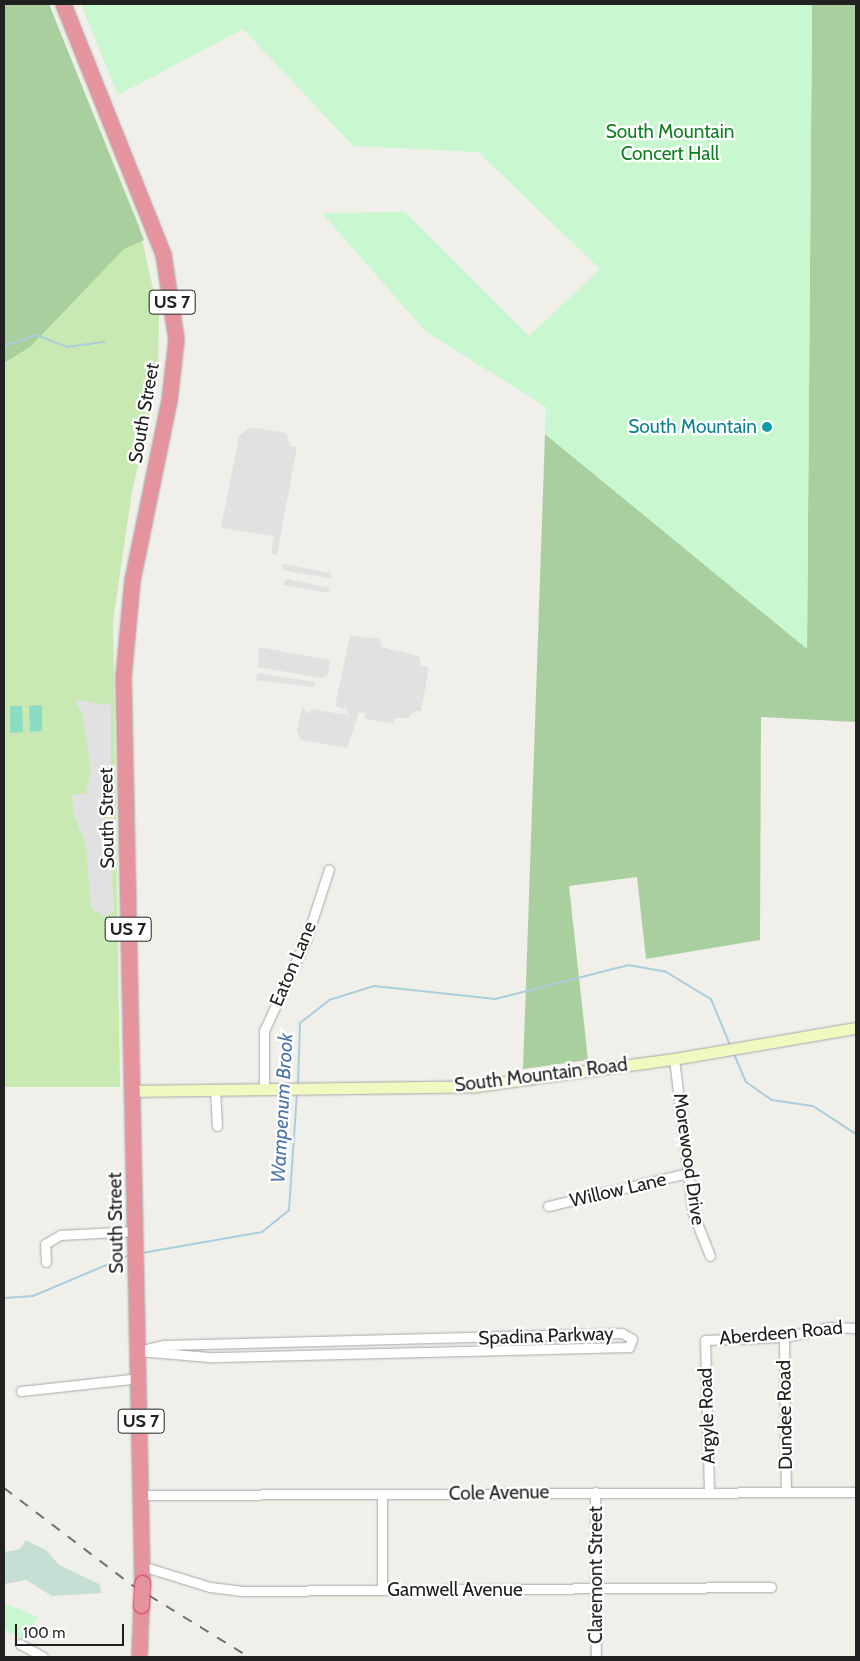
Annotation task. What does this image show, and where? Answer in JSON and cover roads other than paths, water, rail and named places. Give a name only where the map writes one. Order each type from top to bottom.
[{"type":"highway","name":"South Street","points":[[63,4],[163,254],[176,339],[169,400],[138,542],[124,641],[142,1495],[142,1583],[139,1657]]},
{"type":"street","name":"Eaton Lane","points":[[264,1089],[264,1030],[307,937],[329,869]]},
{"type":"street","name":"South Mountain Road","points":[[133,1091],[476,1086],[674,1059],[856,1028]]},
{"type":"street","name":"Morewood Drive","points":[[674,1059],[696,1225],[710,1256]]},
{"type":"street","points":[[215,1089],[217,1126]]},
{"type":"street","name":"Willow Lane","points":[[548,1206],[688,1173]]},
{"type":"street","points":[[46,1262],[45,1244],[60,1234],[136,1231]]},
{"type":"street","name":"Aberdeen Road","points":[[705,1340],[784,1337],[830,1327],[856,1328]]},
{"type":"street","name":"Spadina Parkway","points":[[622,1334],[630,1336],[632,1342],[627,1348],[282,1356],[167,1356],[138,1352],[165,1345],[622,1334]]},
{"type":"street","name":"Dundee Road","points":[[784,1337],[786,1492]]},
{"type":"street","points":[[397,1353],[398,1340]]},
{"type":"street","name":"Argyle Road","points":[[705,1340],[710,1492]]},
{"type":"street","points":[[282,1343],[282,1356]]},
{"type":"street","points":[[21,1391],[140,1378]]},
{"type":"street","name":"Claremont Street","points":[[595,1492],[596,1657]]},
{"type":"street","name":"Cole Avenue","points":[[142,1495],[856,1492]]},
{"type":"street","points":[[382,1494],[382,1590]]},
{"type":"street","name":"Gamwell Avenue","points":[[142,1566],[227,1590],[771,1587]]},
{"type":"street","points":[[20,1644],[43,1657]]},
{"type":"waterway","points":[[4,346],[36,335],[68,347],[105,342]]},
{"type":"waterway","name":"Wampenum Brook","points":[[298,1084],[300,1023],[329,1000],[374,986],[495,999],[628,965],[666,972],[711,999],[730,1045]]},
{"type":"waterway","name":"Wampenum Brook","points":[[734,1054],[746,1082],[772,1100],[813,1106],[856,1134]]},
{"type":"waterway","name":"Wampenum Brook","points":[[142,1253],[262,1232],[289,1210],[297,1094]]},
{"type":"waterway","name":"Wampenum Brook","points":[[4,1298],[33,1296],[130,1255]]},
{"type":"railway","points":[[4,1488],[132,1585],[249,1657]]},
{"type":"place","name":"South Mountain","points":[[767,427]]},
{"type":"park label","name":"South Mountain Concert Hall","points":[[670,143]]}]
